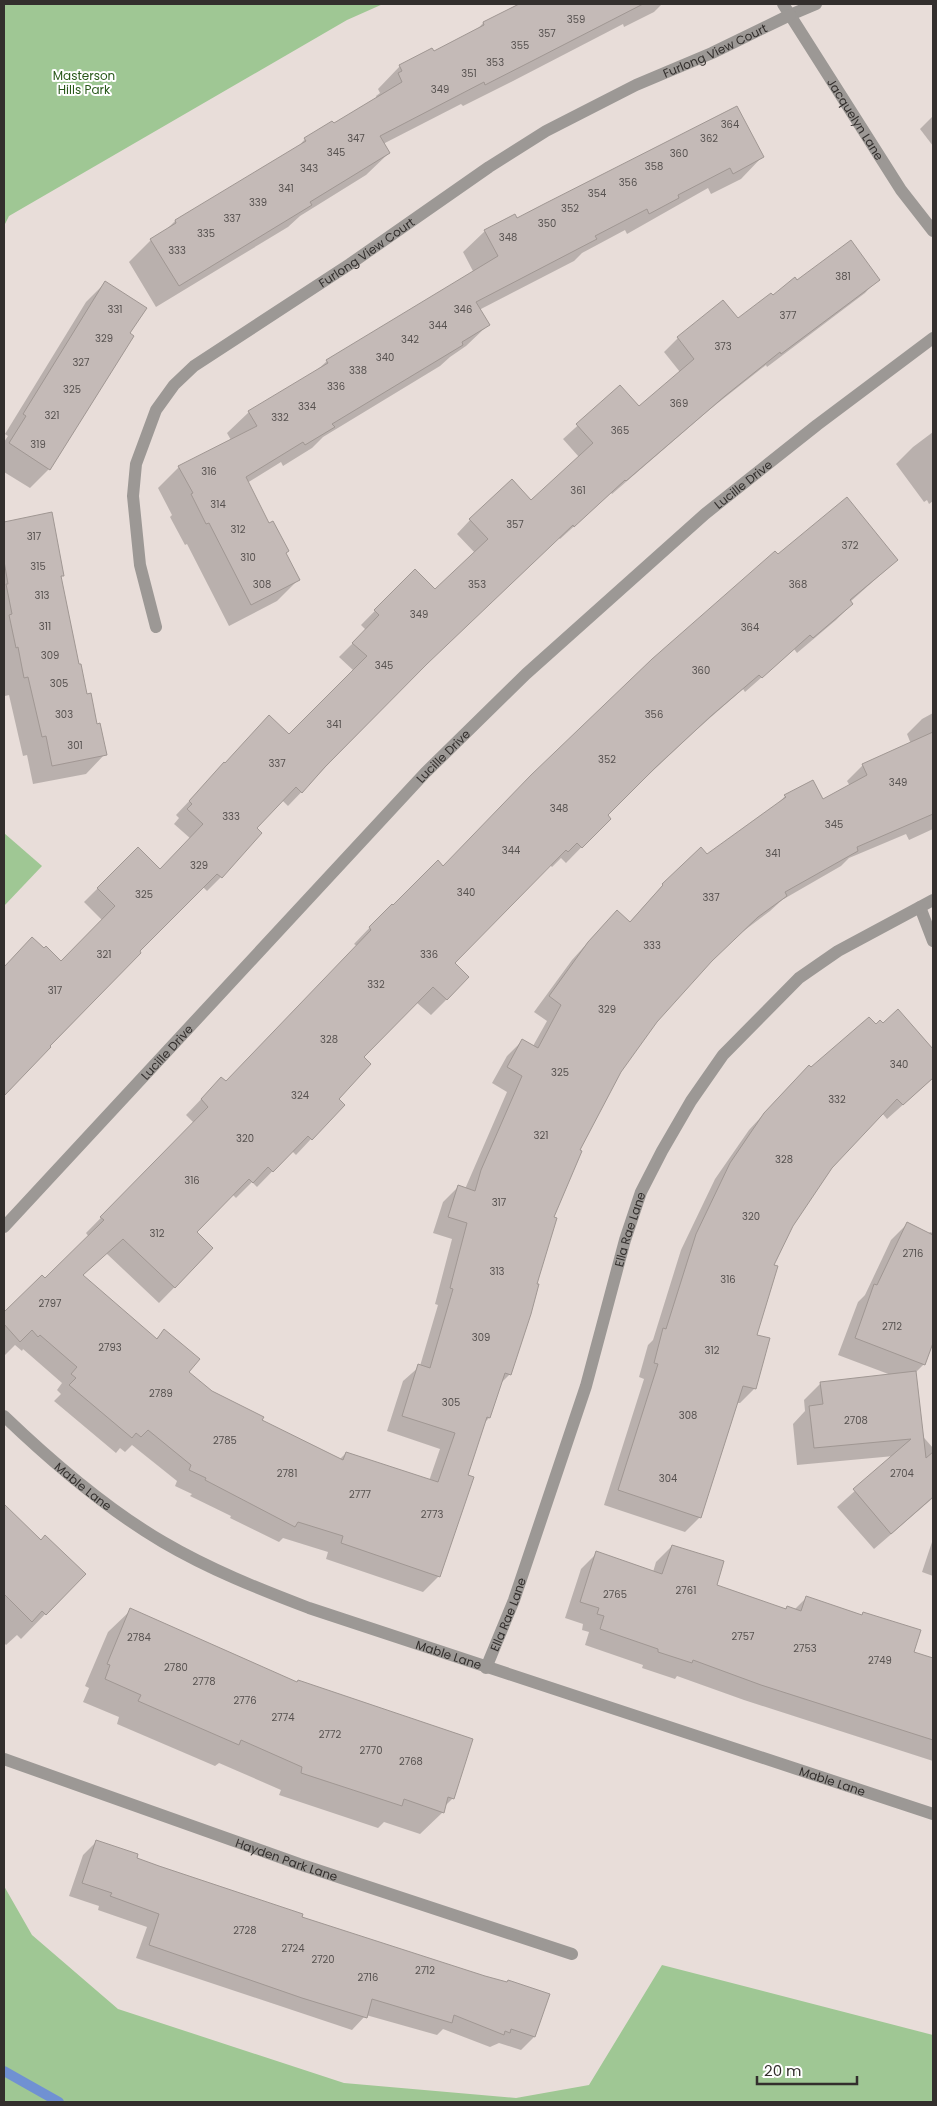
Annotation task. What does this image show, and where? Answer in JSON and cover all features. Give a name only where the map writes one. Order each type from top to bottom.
[{"type":"street","name":"Jacquelyn Lane","points":[[783,4],[901,190],[933,231]]},
{"type":"street","name":"Furlong View Court","points":[[156,627],[140,565],[133,496],[136,464],[156,410],[174,385],[194,366],[350,264],[489,167],[546,131],[636,85],[712,53],[816,4]]},
{"type":"street","name":"Lucille Drive","points":[[4,1228],[425,774],[526,674],[705,514],[817,425],[933,338]]},
{"type":"street","name":"Ella Rae Lane","points":[[486,1668],[514,1600],[586,1386],[625,1240],[641,1192],[662,1150],[691,1101],[723,1055],[799,978],[838,951],[933,900]]},
{"type":"street","points":[[920,907],[933,941]]},
{"type":"street","name":"Mable Lane","points":[[4,1416],[28,1439],[110,1507],[163,1542],[257,1588],[309,1608],[486,1668],[866,1790],[933,1814]]},
{"type":"street","name":"Hayden Park Lane","points":[[4,1759],[299,1864],[572,1954]]},
{"type":"green space","name":"Masterson Hills Park","points":[[4,4],[383,4],[347,20],[9,216],[4,226]]},
{"type":"green space","points":[[4,833],[42,866],[4,906]]},
{"type":"green space","points":[[4,1886],[32,1935],[118,2009],[344,2083],[516,2098],[589,2085],[662,1965],[933,2035],[933,2102],[4,2102]]},
{"type":"building","points":[[519,4],[643,4],[485,85],[484,82],[380,136],[390,153],[310,202],[312,205],[179,286],[150,239],[176,223],[175,220],[306,141],[304,138],[332,121],[334,123],[402,82],[398,73],[402,71],[399,65],[432,48],[434,51],[484,25],[483,22]]},
{"type":"building","points":[[737,106],[764,157],[733,174],[730,168],[678,195],[679,198],[649,214],[647,209],[595,236],[597,239],[476,302],[490,325],[462,342],[463,345],[332,424],[335,427],[305,445],[303,442],[246,477],[269,523],[273,521],[289,551],[286,553],[300,580],[251,605],[209,523],[206,524],[191,494],[193,493],[178,466],[257,426],[248,411],[328,363],[326,360],[498,256],[484,230],[515,214],[517,218]]},
{"type":"building","points":[[851,240],[880,280],[781,354],[780,352],[625,480],[574,527],[573,525],[427,664],[325,767],[302,793],[296,787],[257,828],[262,833],[222,878],[217,874],[140,951],[141,953],[4,1096],[4,967],[32,937],[44,948],[46,946],[61,961],[115,906],[97,888],[138,847],[160,869],[203,824],[187,809],[192,804],[189,801],[224,762],[269,715],[289,734],[367,656],[352,643],[379,615],[374,610],[415,569],[435,589],[488,539],[469,519],[512,479],[531,500],[593,443],[576,424],[620,385],[639,406],[694,359],[677,337],[723,300],[738,318],[771,293],[773,295],[795,277],[797,280]]},
{"type":"building","points":[[105,281],[147,308],[130,333],[134,336],[50,470],[9,443],[26,416],[23,414]]},
{"type":"building","points":[[847,497],[898,560],[850,600],[853,604],[813,638],[810,635],[762,678],[759,675],[711,716],[608,815],[611,819],[582,848],[577,843],[568,852],[566,850],[455,963],[469,977],[447,1000],[433,987],[364,1057],[371,1064],[339,1099],[345,1105],[312,1140],[308,1136],[273,1172],[268,1167],[253,1183],[249,1179],[197,1232],[213,1248],[175,1288],[123,1239],[83,1275],[157,1339],[164,1329],[200,1359],[189,1372],[212,1391],[264,1417],[262,1420],[343,1460],[346,1452],[438,1482],[455,1433],[402,1416],[418,1364],[430,1368],[453,1289],[450,1288],[467,1223],[448,1217],[458,1185],[475,1191],[481,1170],[522,1076],[507,1067],[522,1039],[538,1048],[561,1005],[549,996],[588,942],[617,910],[630,922],[662,884],[701,847],[707,854],[786,797],[784,795],[813,780],[823,799],[867,775],[862,764],[933,732],[933,814],[857,847],[858,851],[785,892],[787,896],[758,917],[712,961],[657,1022],[621,1072],[580,1150],[582,1151],[554,1217],[557,1218],[537,1284],[539,1284],[531,1314],[511,1375],[505,1373],[490,1418],[487,1417],[468,1475],[474,1477],[440,1577],[341,1543],[343,1536],[298,1522],[295,1527],[205,1480],[206,1478],[189,1470],[191,1465],[148,1430],[141,1437],[136,1433],[132,1438],[69,1385],[76,1378],[71,1374],[77,1367],[40,1335],[38,1337],[32,1330],[20,1342],[4,1324],[4,1312],[42,1275],[45,1278],[104,1220],[100,1217],[208,1107],[201,1099],[221,1077],[226,1081],[371,930],[369,927],[392,904],[438,860],[443,866],[531,775],[652,659],[775,551],[778,554]]},
{"type":"building","points":[[52,512],[64,576],[61,576],[79,664],[81,664],[87,694],[91,693],[97,724],[100,723],[107,755],[52,766],[46,736],[42,737],[28,677],[24,678],[9,615],[12,614],[4,561],[4,522]]},
{"type":"building","points":[[898,1009],[933,1049],[933,1078],[903,1105],[897,1099],[832,1168],[793,1226],[774,1265],[778,1266],[757,1335],[770,1338],[756,1389],[743,1386],[701,1518],[618,1490],[658,1364],[654,1363],[663,1328],[666,1329],[696,1234],[730,1163],[764,1113],[809,1065],[811,1067],[869,1017],[876,1024],[880,1020],[883,1023]]},
{"type":"building","points":[[907,1222],[933,1235],[933,1343],[925,1365],[855,1338],[874,1284],[877,1285]]},
{"type":"building","points":[[916,1371],[926,1458],[933,1452],[933,1497],[891,1534],[853,1489],[911,1439],[814,1448],[809,1406],[823,1404],[820,1382]]},
{"type":"building","points":[[4,1504],[41,1540],[45,1535],[86,1574],[46,1615],[42,1611],[32,1622],[4,1594]]},
{"type":"building","points":[[672,1545],[724,1561],[717,1585],[786,1609],[787,1606],[801,1611],[806,1596],[862,1615],[863,1612],[921,1630],[914,1652],[933,1658],[933,1740],[761,1685],[693,1660],[692,1663],[658,1652],[658,1649],[600,1629],[604,1616],[597,1614],[599,1608],[580,1602],[596,1551],[662,1574]]},
{"type":"building","points":[[130,1608],[297,1682],[298,1680],[473,1739],[454,1799],[448,1797],[444,1813],[404,1799],[402,1806],[301,1773],[302,1767],[241,1740],[239,1745],[138,1701],[141,1695],[105,1679],[110,1665],[107,1664]]},
{"type":"building","points":[[96,1840],[138,1854],[137,1858],[159,1866],[303,1914],[302,1917],[485,1976],[507,1982],[508,1980],[550,1994],[535,2037],[511,2029],[510,2033],[505,2031],[504,2035],[454,2015],[452,2023],[372,1999],[367,2018],[302,1998],[149,1945],[159,1914],[110,1896],[112,1893],[82,1883]]},
{"type":"waterway","points":[[4,2071],[59,2102]]}]
